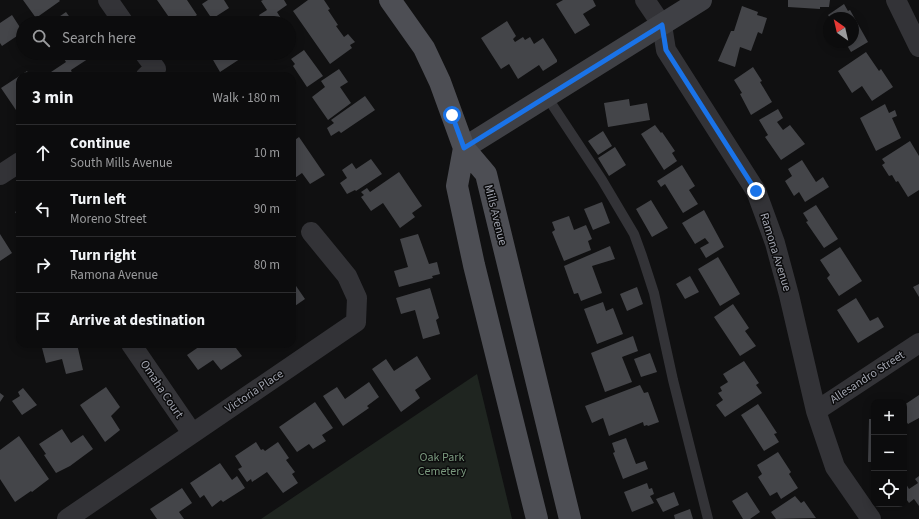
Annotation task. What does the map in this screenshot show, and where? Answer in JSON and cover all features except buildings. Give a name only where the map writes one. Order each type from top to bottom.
[{"type":"main road","points":[[390,0],[424,48],[440,82],[464,148],[457,186],[474,265],[537,519]]},
{"type":"main road","name":"Mills Avenue","points":[[464,148],[486,174],[570,519]]},
{"type":"street","points":[[108,0],[119,16]]},
{"type":"street","name":"Ramona Avenue","points":[[645,0],[662,25],[666,50],[756,191],[775,243],[816,410],[835,467],[871,519]]},
{"type":"street","points":[[464,148],[701,0]]},
{"type":"street","points":[[896,0],[919,47]]},
{"type":"street","points":[[149,60],[156,69],[152,72]]},
{"type":"street","points":[[0,175],[16,165]]},
{"type":"street","name":"Victoria Place","points":[[67,519],[356,322],[357,298],[347,276],[311,232]]},
{"type":"street","name":"Allesandro Street","points":[[816,410],[919,343]]},
{"type":"street","name":"Omaha Court","points":[[134,348],[192,433]]},
{"type":"lane","points":[[547,97],[602,180],[634,234],[654,293],[673,380],[708,519]]},
{"type":"green space","name":"Oak Park Cemetery","points":[[477,374],[512,519],[261,519]]},
{"type":"route","points":[[452,115],[464,148],[494,131],[662,25],[666,50],[756,191]]}]
